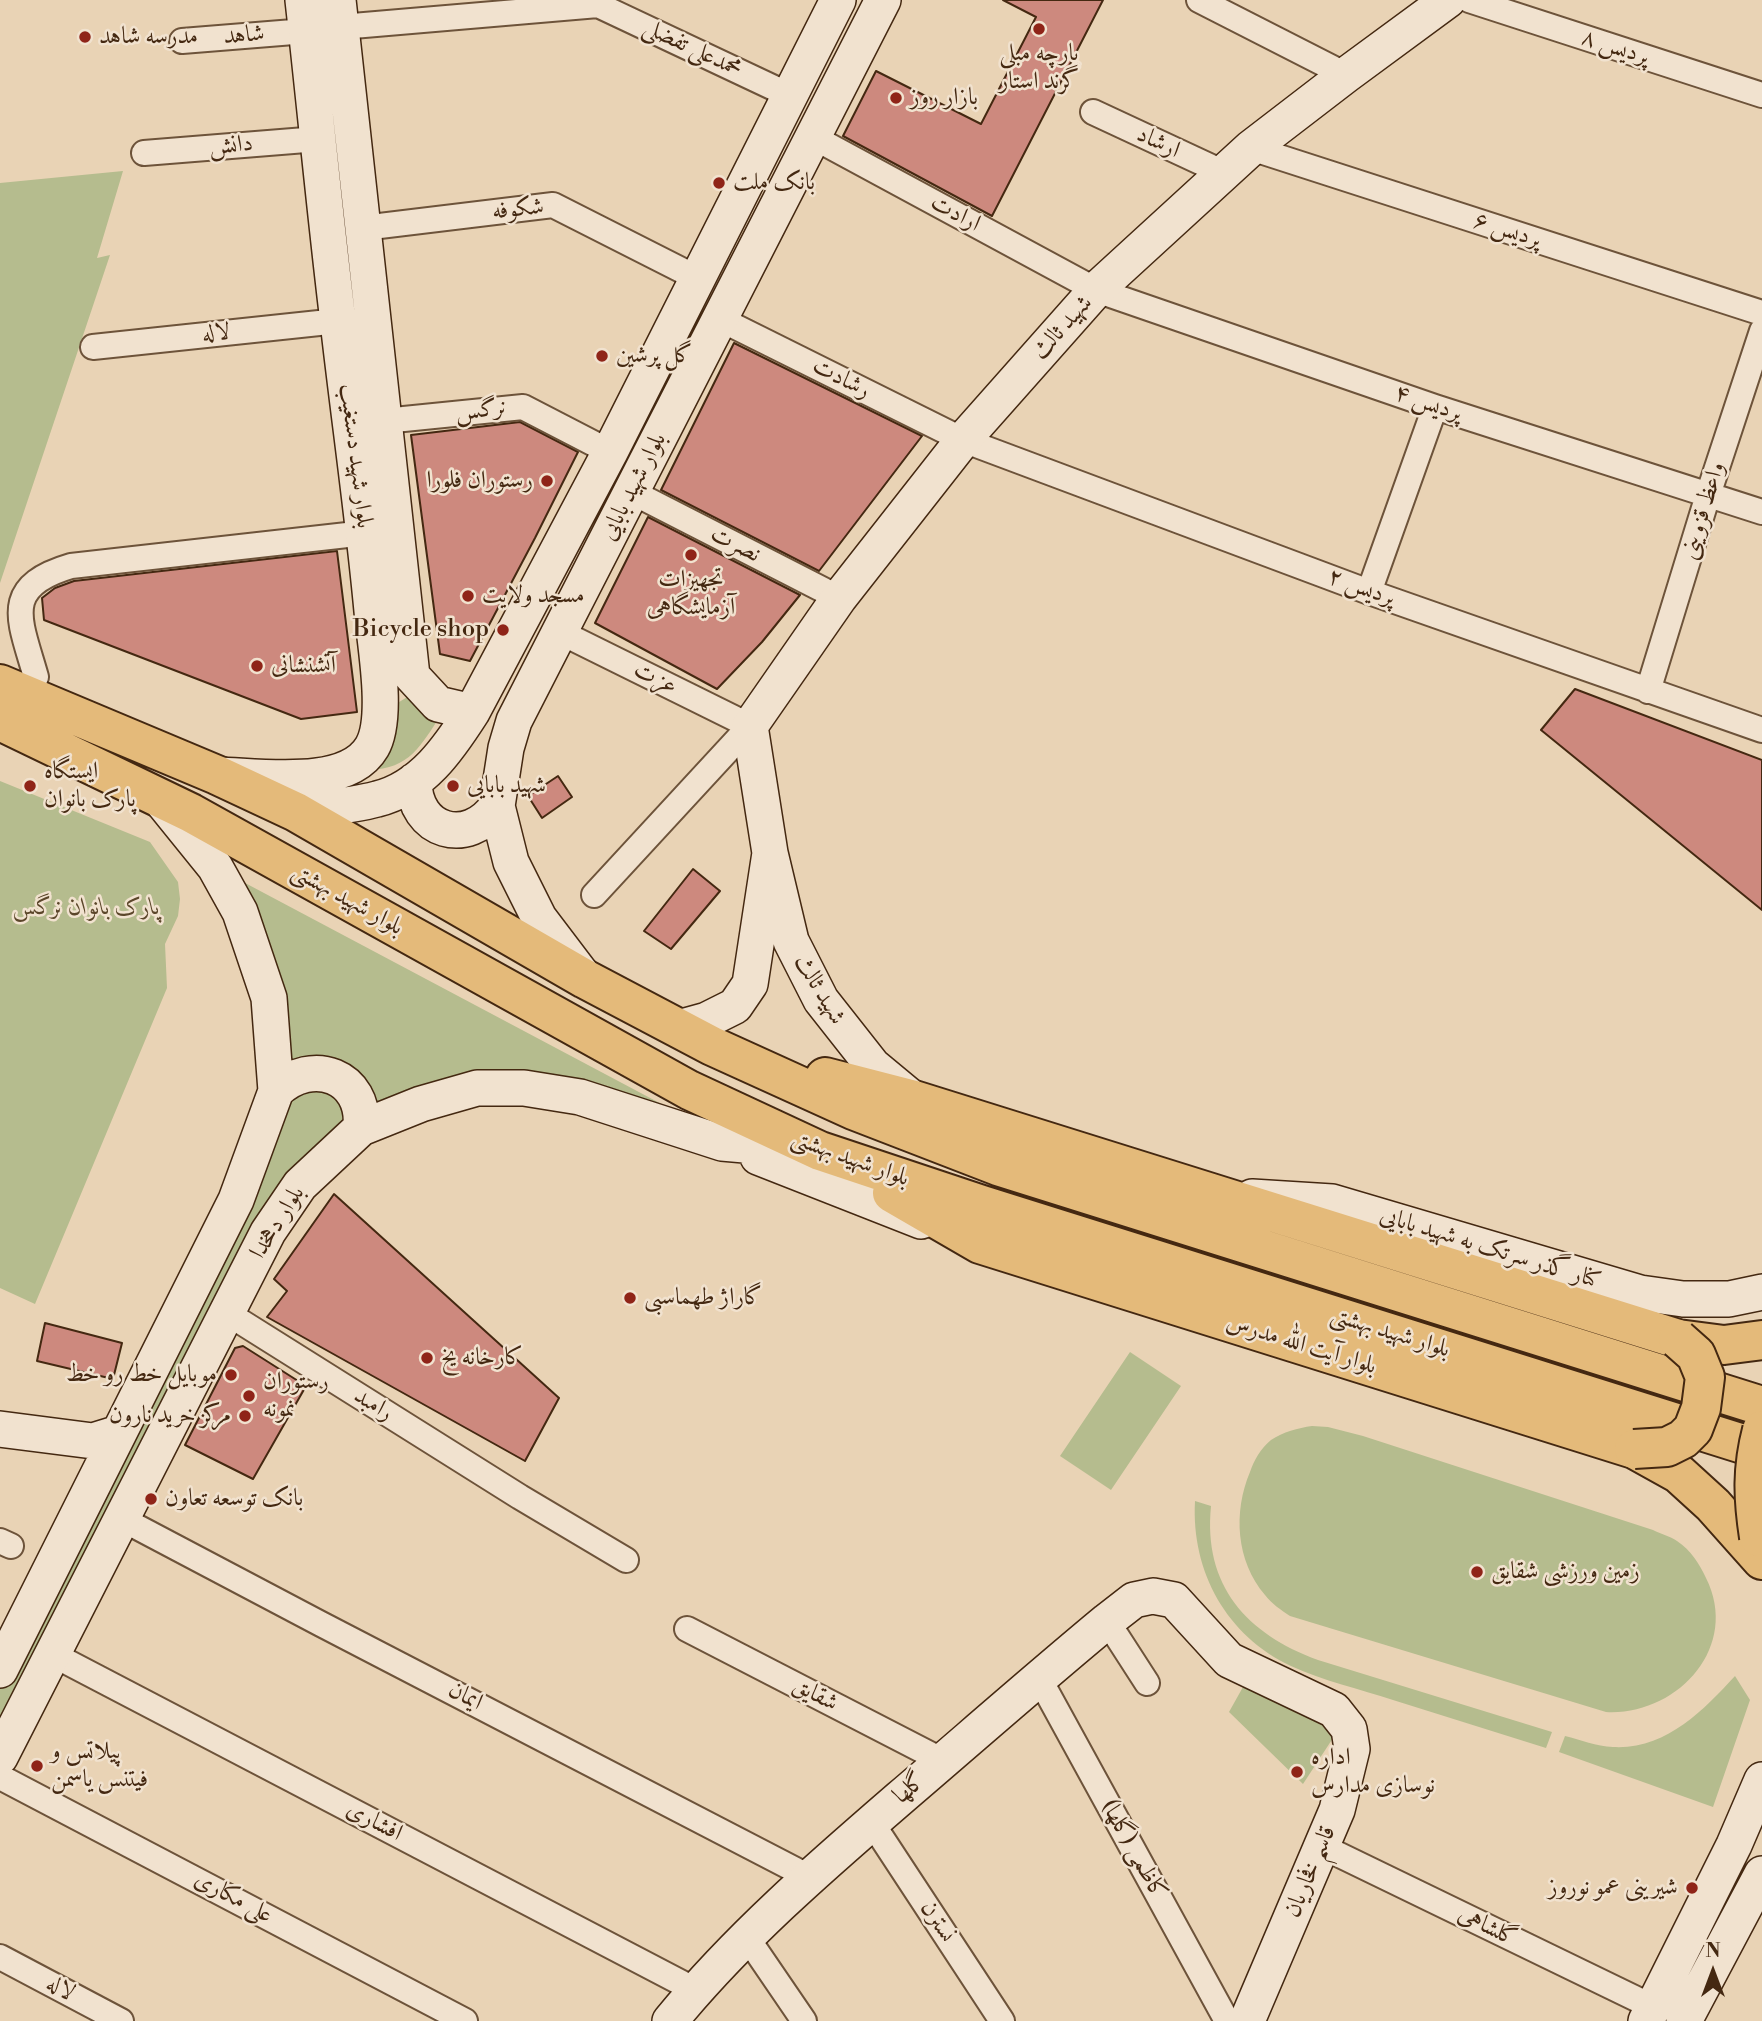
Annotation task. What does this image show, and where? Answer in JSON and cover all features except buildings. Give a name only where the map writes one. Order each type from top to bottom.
[{"type":"main road","points":[[0,657],[15,694]]},
{"type":"main road","name":"بلوار شهید بهشتی","points":[[15,694],[217,775],[296,812],[585,979],[712,1046],[853,1110],[998,1166],[1762,1406]]},
{"type":"main road","name":"بلوار شهید بهشتی","points":[[15,694],[114,777],[191,813],[689,1090],[820,1151],[982,1205],[1762,1450]]},
{"type":"main road","points":[[0,739],[114,777]]},
{"type":"main road","points":[[712,1046],[915,1100],[1678,1339],[1724,1345],[1762,1340]]},
{"type":"main road","name":"بلوار آیت الله مدرس","points":[[820,1151],[980,1244],[1633,1449],[1679,1474],[1713,1505],[1762,1560]]},
{"type":"main road","points":[[1633,1449],[1668,1447],[1683,1439],[1693,1429],[1702,1408],[1705,1377],[1696,1355],[1678,1339]]},
{"type":"main road","points":[[1762,1430],[1756,1450],[1753,1495],[1762,1543]]},
{"type":"street","name":"بلوار شهید بابایی","points":[[296,812],[379,799],[414,781],[450,746],[472,712],[611,452],[838,0]]},
{"type":"street","name":"بلوار شهید بابایی","points":[[585,979],[539,918],[511,862],[497,806],[506,748],[514,721],[883,0]]},
{"type":"street","points":[[1199,0],[1346,75]]},
{"type":"street","name":"شهید ثالث","points":[[594,895],[750,726],[839,598],[962,440],[1096,290],[1251,148],[1448,0]]},
{"type":"street","name":"پردیس ۸","points":[[1469,0],[1762,95]]},
{"type":"street","name":"محمدعلی تفضلی","points":[[340,13],[598,5],[791,96]]},
{"type":"street","points":[[304,15],[340,13]]},
{"type":"street","name":"بلوار شهید دستغیب","points":[[217,775],[321,778],[354,767],[372,747],[396,680],[384,421],[340,13]]},
{"type":"street","name":"بلوار شهید دستغیب","points":[[304,15],[365,533],[396,680]]},
{"type":"street","name":"شاهد","points":[[182,41],[304,15]]},
{"type":"street","name":"ارشاد","points":[[1093,112],[1224,173]]},
{"type":"street","name":"ارادت","points":[[813,137],[1096,290]]},
{"type":"street","name":"دانش","points":[[144,153],[318,139]]},
{"type":"street","name":"پردیس ۶","points":[[1251,148],[1762,313]]},
{"type":"street","name":"شکوفه","points":[[363,228],[553,205],[699,279]]},
{"type":"street","name":"پردیس ۴","points":[[1096,290],[1436,407],[1762,512]]},
{"type":"street","name":"رشادت","points":[[720,318],[962,440]]},
{"type":"street","name":"لاله","points":[[93,347],[338,321]]},
{"type":"street","name":"واعظ قزوینی","points":[[1648,691],[1762,331]]},
{"type":"street","name":"نرگس","points":[[384,421],[523,407],[611,452]]},
{"type":"street","points":[[1369,592],[1436,407]]},
{"type":"street","name":"پردیس ۲","points":[[962,440],[1369,592],[1762,730]]},
{"type":"street","name":"نصرت","points":[[632,492],[839,598]]},
{"type":"street","points":[[15,694],[24,633],[20,607],[29,587],[37,578],[71,566],[365,533]]},
{"type":"street","name":"عزت","points":[[560,632],[750,726]]},
{"type":"street","points":[[396,680],[438,704],[472,712]]},
{"type":"street","name":"شهید ثالث","points":[[750,726],[770,853],[791,942],[821,1000],[873,1066],[915,1100]]},
{"type":"street","points":[[414,781],[417,802],[422,812],[439,826],[450,830],[472,828],[491,815],[497,806]]},
{"type":"street","name":"بلوار دهخدا","points":[[0,1670],[236,1200],[276,1091],[269,998],[240,912],[215,867],[160,799]]},
{"type":"street","name":"شهید ثالث","points":[[678,1028],[708,1020],[735,1006],[750,984],[770,853]]},
{"type":"street","points":[[276,1091],[300,1074],[322,1073],[335,1077],[348,1086],[358,1101],[362,1129]]},
{"type":"street","name":"بلوار دهخدا","points":[[0,1757],[268,1232],[300,1185],[362,1129],[460,1091],[477,1088],[524,1088],[580,1097],[722,1143],[820,1151]]},
{"type":"street","points":[[722,1143],[980,1244]]},
{"type":"street","name":"کنار گذر سرتک به شهید بابایی","points":[[1218,1195],[1332,1202],[1640,1293],[1683,1299],[1728,1299],[1762,1292]]},
{"type":"street","name":"رامبد","points":[[227,1313],[520,1497],[626,1560]]},
{"type":"street","points":[[1,1429],[93,1441],[119,1433]]},
{"type":"street","points":[[1,1429],[72,1458],[84,1473],[89,1492]]},
{"type":"street","name":"ایمان","points":[[122,1518],[809,1877]]},
{"type":"street","name":"گلها","points":[[670,2021],[746,1936],[809,1877],[1038,1678],[1133,1600],[1153,1596],[1174,1600]]},
{"type":"street","name":"قاسم فخاریان","points":[[1174,1600],[1228,1660],[1334,1710],[1349,1729],[1352,1749],[1337,1810],[1247,2021]]},
{"type":"street","points":[[1107,1621],[1147,1683]]},
{"type":"street","name":"شقایق","points":[[687,1629],[943,1761]]},
{"type":"street","name":"افشاری","points":[[52,1654],[695,1990]]},
{"type":"street","name":"کاظمی (گلها)","points":[[1038,1678],[1227,2021]]},
{"type":"street","name":"علی مکاری","points":[[0,1777],[465,2021]]},
{"type":"street","points":[[1649,2014],[1734,1844],[1762,1780]]},
{"type":"street","name":"نسترن","points":[[872,1822],[1002,2021]]},
{"type":"street","name":"گلشاهی","points":[[1321,1846],[1649,2014]]},
{"type":"street","points":[[1684,2021],[1760,1878]]},
{"type":"street","points":[[746,1936],[804,2021]]},
{"type":"street","name":"لاله","points":[[0,1957],[121,2021]]},
{"type":"green space","points":[[123,171],[97,258],[110,255],[0,583],[0,183]]},
{"type":"green space","points":[[412,694],[441,715],[420,745],[405,760],[383,769],[369,770],[396,704]]},
{"type":"green space","name":"پارک بانوان نرگس","points":[[0,781],[150,842],[178,882],[180,899],[178,916],[165,944],[167,988],[35,1304],[0,1288]]},
{"type":"green space","points":[[215,867],[669,1108],[645,1117],[453,1094],[300,1185],[0,1757],[0,1671],[276,1091]]},
{"type":"green space","points":[[1130,1352],[1181,1386],[1111,1490],[1060,1456]]},
{"type":"green space","name":"زمین ورزشی شقایق","points":[[1312,1426],[1363,1436],[1674,1539],[1687,1549],[1698,1563],[1715,1604],[1715,1629],[1708,1652],[1695,1673],[1678,1690],[1656,1703],[1632,1710],[1606,1712],[1290,1616],[1268,1598],[1255,1582],[1248,1567],[1240,1536],[1241,1503],[1252,1468],[1264,1447],[1280,1435]]},
{"type":"green space","points":[[1195,1501],[1211,1506],[1210,1535],[1214,1560],[1223,1583],[1235,1603],[1251,1621],[1270,1636],[1318,1660],[1552,1732],[1546,1748],[1316,1676],[1268,1653],[1248,1638],[1218,1599],[1199,1553]]},
{"type":"green space","points":[[1735,1676],[1750,1700],[1713,1807],[1559,1752],[1565,1736],[1613,1747],[1650,1742],[1682,1726]]},
{"type":"green space","points":[[1243,1687],[1258,1688],[1297,1712],[1329,1723],[1335,1735],[1303,1784],[1229,1712]]},
{"type":"place","name":"پارچه مبلی گرند استار","points":[[1039,29]]},
{"type":"place","name":"مدرسه شاهد","points":[[85,37]]},
{"type":"place","name":"بازار روز","points":[[896,98]]},
{"type":"place","name":"بانک ملت","points":[[719,183]]},
{"type":"place","name":"گل پرشین","points":[[602,356]]},
{"type":"place","name":"رستوران فلورا","points":[[547,481]]},
{"type":"place","name":"تجهیزات آزمایشگاهی","points":[[691,555]]},
{"type":"place","name":"مسجد ولایت","points":[[468,596]]},
{"type":"place","name":"Bicycle shop","points":[[503,630]]},
{"type":"place","name":"آتشنشانی","points":[[257,666]]},
{"type":"place","name":"ایستگاه پارک بانوان","points":[[30,786]]},
{"type":"place","name":"شهید بابایی","points":[[453,786]]},
{"type":"place","name":"گاراژ طهماسبی","points":[[630,1298]]},
{"type":"place","name":"کارخانه یخ","points":[[427,1358]]},
{"type":"place","name":"موبایل خط رو خط","points":[[231,1375]]},
{"type":"place","name":"رستوران نمونه","points":[[249,1396]]},
{"type":"place","name":"مرکز خرید نارون","points":[[245,1416]]},
{"type":"place","name":"بانک توسعه تعاون","points":[[151,1499]]},
{"type":"place","name":"زمین ورزشی شقایق","points":[[1477,1572]]},
{"type":"place","name":"پیلاتس و فیتنس یاسمن","points":[[37,1766]]},
{"type":"place","name":"اداره نوسازی مدارس","points":[[1297,1772]]},
{"type":"place","name":"شیرینی عمو نوروز","points":[[1692,1888]]}]
